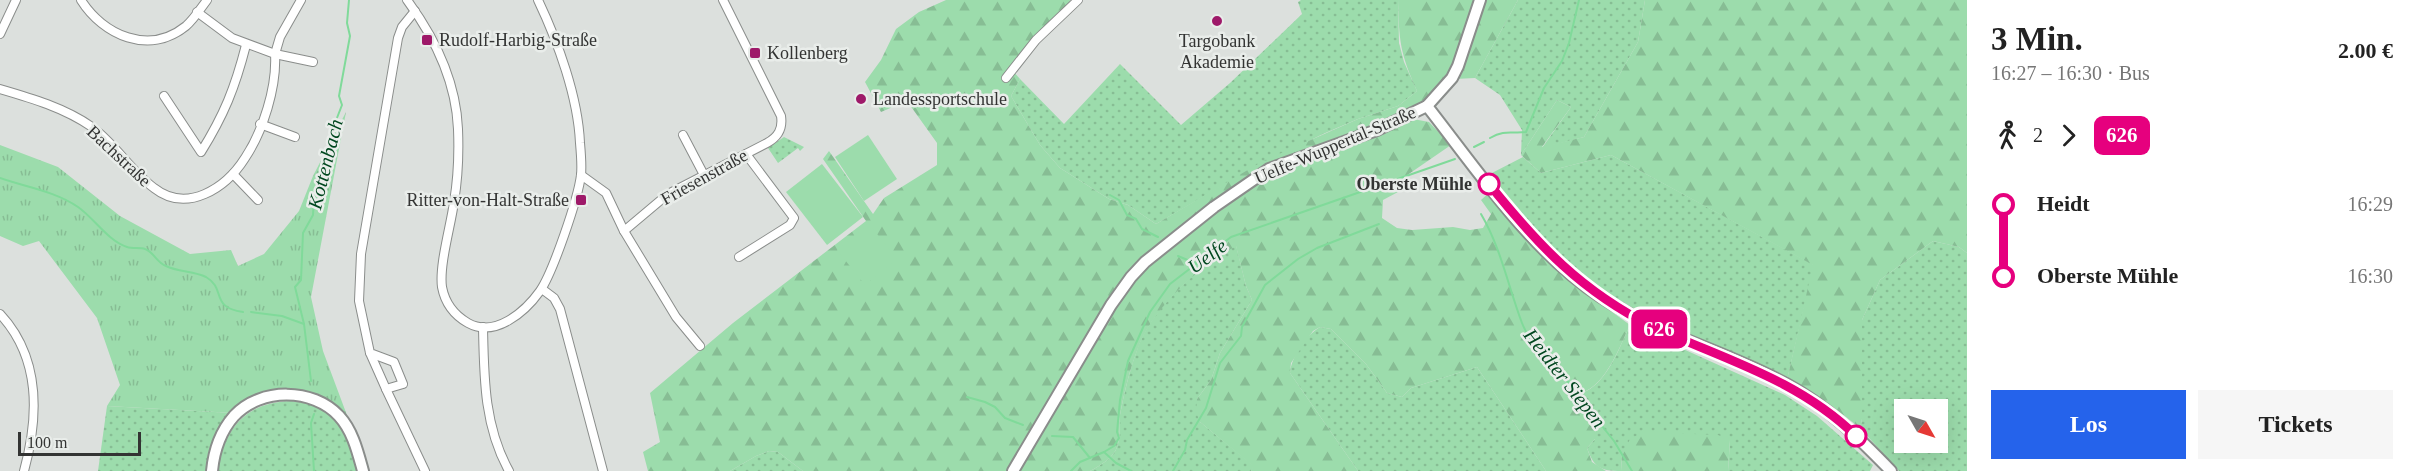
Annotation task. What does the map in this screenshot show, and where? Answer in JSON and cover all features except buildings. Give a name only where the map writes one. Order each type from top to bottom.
[{"type":"main road","name":"Uelfe-Wuppertal-Straße","points":[[1013,471],[1111,305],[1131,277],[1162,246],[1269,169],[1377,130],[1427,106],[1452,78],[1458,66],[1480,0]]},
{"type":"main road","points":[[1427,106],[1530,234],[1587,288],[1642,322],[1769,375],[1805,395],[1847,427],[1891,471]]},
{"type":"main road","points":[[212,471],[219,440],[235,415],[266,398],[294,395],[315,399],[339,415],[352,437],[363,471]]},
{"type":"street","points":[[0,34],[16,0]]},
{"type":"street","points":[[81,0],[89,13],[113,33],[127,39],[148,40],[173,33],[186,26],[207,0]]},
{"type":"street","name":"Bachstraße","points":[[0,89],[61,110],[90,126],[115,147],[145,181],[163,194],[181,198],[206,195],[233,174],[249,151],[274,80],[275,54],[280,37],[301,0]]},
{"type":"street","points":[[407,0],[437,47],[446,70],[458,128],[454,201],[442,284],[448,306],[452,311],[467,322],[483,327],[502,324],[515,316],[542,289],[562,238],[581,176],[580,140],[569,81],[538,0]]},
{"type":"street","name":"Friesenstraße","points":[[624,231],[668,194],[774,139],[782,125],[775,102],[723,0]]},
{"type":"street","points":[[1006,78],[1036,40],[1078,0]]},
{"type":"street","points":[[415,11],[402,27],[398,38],[361,254],[359,301],[370,353],[425,471]]},
{"type":"street","points":[[197,12],[219,30],[246,45],[313,62]]},
{"type":"street","points":[[164,96],[201,153],[231,98],[246,45]]},
{"type":"street","points":[[260,124],[294,137]]},
{"type":"street","points":[[683,135],[704,175]]},
{"type":"street","points":[[739,257],[790,225],[794,218],[746,154]]},
{"type":"street","points":[[233,174],[258,200]]},
{"type":"street","points":[[581,176],[606,193],[624,231],[676,317],[700,346]]},
{"type":"street","points":[[542,289],[554,298],[560,309],[603,471]]},
{"type":"street","points":[[0,314],[25,352],[34,389],[34,432],[24,471]]},
{"type":"street","points":[[483,327],[483,378],[486,405],[497,448],[509,471]]},
{"type":"street","points":[[370,353],[394,362],[403,384],[386,389]]},
{"type":"green space","points":[[946,0],[1070,0],[1069,9],[1012,70],[1020,79],[1011,96],[1040,145],[1060,168],[1109,199],[1128,205],[1156,224],[1263,161],[1358,119],[1398,106],[1417,91],[1402,47],[1398,0],[1476,0],[1461,48],[1447,78],[1433,95],[1401,116],[1267,166],[1184,224],[1142,263],[1010,471],[803,471],[778,452],[769,451],[730,471],[648,471],[643,452],[660,442],[650,393],[733,323],[866,221],[823,159],[829,151],[873,214],[884,198],[937,165],[937,143],[907,101],[881,112],[865,82],[881,60],[896,29],[919,12]]},
{"type":"green space","points":[[1301,0],[1398,0],[1399,43],[1404,62],[1417,91],[1398,106],[1358,119],[1323,134],[1248,171],[1156,224],[1128,205],[1109,199],[1060,168],[1040,145],[1011,96],[1020,79],[1064,124],[1120,64],[1181,125],[1230,83],[1302,14],[1298,2]]},
{"type":"green space","points":[[1484,0],[1518,0],[1475,78],[1455,79]]},
{"type":"green space","points":[[1518,0],[1645,0],[1638,42],[1584,137],[1542,148],[1571,107],[1557,100],[1521,155],[1522,130],[1500,95],[1475,78]]},
{"type":"green space","points":[[1645,0],[1967,0],[1967,253],[1959,247],[1933,241],[1880,280],[1862,320],[1862,419],[1860,428],[1833,407],[1787,380],[1813,265],[1611,155],[1541,173],[1521,155],[1557,100],[1571,107],[1542,147],[1584,137],[1638,42]]},
{"type":"green space","points":[[346,112],[311,297],[323,351],[348,418],[337,408],[294,393],[233,413],[107,406],[120,385],[97,318],[39,241],[23,246],[0,236],[0,145],[58,167],[120,216],[190,254],[231,250],[238,266],[264,254],[299,211],[313,176]]},
{"type":"green space","points":[[1413,119],[1429,122],[1451,145],[1403,178],[1398,192],[1383,200],[1382,218],[1397,228],[1412,230],[1453,227],[1470,230],[1483,228],[1491,214],[1481,200],[1490,192],[1537,245],[1585,292],[1630,325],[1617,354],[1605,373],[1591,388],[1582,393],[1585,417],[1596,423],[1595,439],[1587,448],[1592,462],[1606,471],[1546,471],[1477,367],[1411,388],[1402,397],[1387,393],[1366,364],[1331,329],[1320,327],[1313,331],[1291,363],[1290,373],[1358,471],[1251,471],[1253,466],[1200,422],[1196,412],[1197,399],[1211,380],[1220,353],[1252,300],[1236,246],[1207,265],[1179,290],[1154,318],[1145,333],[1125,389],[1118,443],[1110,458],[1090,471],[1016,471],[1113,306],[1137,274],[1161,251],[1271,171]]},
{"type":"green space","points":[[868,135],[897,179],[864,201],[835,157]]},
{"type":"green space","points":[[784,137],[804,147],[800,151],[798,148],[778,163],[768,148]]},
{"type":"green space","points":[[1611,155],[1814,265],[1787,380],[1634,313],[1605,295],[1551,250],[1488,175],[1523,157],[1541,173]]},
{"type":"green space","points":[[822,164],[863,217],[827,245],[786,192]]},
{"type":"green space","points":[[869,224],[897,259],[865,285],[837,250]]},
{"type":"green space","points":[[1933,241],[1959,247],[1967,253],[1967,471],[1899,471],[1860,428],[1862,419],[1862,320],[1880,280]]},
{"type":"green space","points":[[1236,245],[1246,286],[1252,300],[1220,353],[1211,380],[1197,399],[1200,422],[1254,466],[1251,471],[1090,471],[1110,458],[1117,447],[1125,389],[1138,347],[1154,317],[1193,276]]},
{"type":"green space","points":[[1630,325],[1785,395],[1817,416],[1873,465],[1870,471],[1728,471],[1730,440],[1622,456],[1621,471],[1599,467],[1592,460],[1587,448],[1595,439],[1585,418],[1582,393],[1591,388],[1605,374]]},
{"type":"green space","points":[[1320,327],[1331,329],[1366,364],[1387,393],[1402,397],[1411,388],[1477,367],[1546,471],[1358,471],[1290,373],[1300,347]]},
{"type":"green space","points":[[290,401],[306,403],[336,418],[348,436],[360,471],[217,471],[225,442],[240,421],[261,407]]},
{"type":"green space","points":[[107,406],[233,413],[209,471],[98,471]]},
{"type":"green space","points":[[1644,432],[1718,435],[1730,440],[1728,471],[1621,471],[1622,456],[1630,439]]},
{"type":"green space","points":[[769,451],[778,452],[803,471],[730,471],[756,456]]},
{"type":"waterway","name":"Kottenbach","points":[[304,324],[295,287],[301,280],[303,233],[313,215],[314,198],[334,145],[335,123],[342,105],[339,96],[350,36],[347,23],[349,0]]},
{"type":"waterway","name":"Uelfe","points":[[1490,138],[1504,133],[1526,132],[1544,88],[1562,61],[1569,43],[1579,0]]},
{"type":"waterway","name":"Uelfe","points":[[1474,147],[1484,142]]},
{"type":"waterway","name":"Uelfe","points":[[1131,471],[1116,463],[1104,452],[1114,446],[1119,438],[1117,432],[1120,400],[1128,361],[1150,312],[1170,284],[1231,237],[1455,159]]},
{"type":"waterway","points":[[0,178],[60,197],[78,207],[107,235],[120,244],[129,248],[145,249],[166,266],[206,277],[216,287],[226,306],[243,312]]},
{"type":"waterway","points":[[1110,195],[1119,200],[1127,215],[1136,219],[1142,229],[1158,237]]},
{"type":"waterway","name":"Heidter Siepen","points":[[1481,214],[1499,254],[1526,332],[1538,350],[1574,388],[1614,441],[1632,471]]},
{"type":"waterway","points":[[1173,471],[1185,450],[1187,440],[1206,408],[1220,363],[1241,336],[1242,327],[1265,285],[1298,259],[1317,248],[1379,224]]},
{"type":"waterway","points":[[1178,256],[1197,264]]},
{"type":"waterway","name":"Kottenbach","points":[[251,312],[282,316],[304,324],[311,381]]},
{"type":"waterway","points":[[967,397],[985,402],[995,407],[1005,418],[1023,425]]},
{"type":"waterway","points":[[314,414],[311,423],[314,471]]},
{"type":"waterway","points":[[1052,436],[1073,437],[1090,458]]},
{"type":"waterway","points":[[1071,471],[1080,462],[1104,452]]},
{"type":"bus line","name":"626","points":[[1489,184],[1530,234],[1587,288],[1653,327],[1785,383],[1827,411],[1856,436]]},
{"type":"place","name":"Targobank Akademie","points":[[1217,21]]},
{"type":"place","name":"Rudolf-Harbig-Straße","points":[[427,40]]},
{"type":"place","name":"Kollenberg","points":[[755,53]]},
{"type":"place","name":"Landessportschule","points":[[861,99]]},
{"type":"place","name":"Oberste Mühle","points":[[1489,184]]},
{"type":"place","name":"Ritter-von-Halt-Straße","points":[[581,200]]}]
